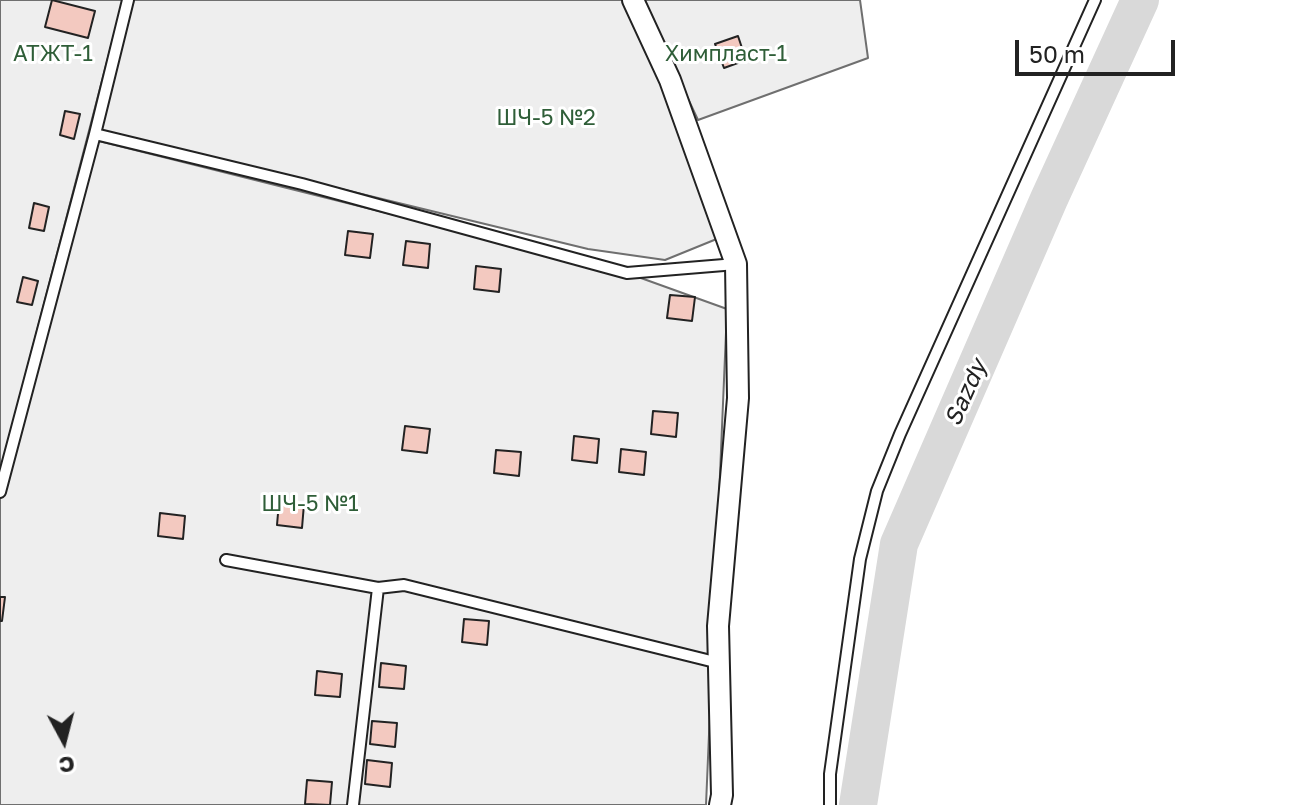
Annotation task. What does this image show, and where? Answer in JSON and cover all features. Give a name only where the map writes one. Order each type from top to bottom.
[{"type":"street","points":[[633,0],[670,80],[736,264],[738,398],[718,626],[720,805]]},
{"type":"lane","points":[[0,492],[128,0]]},
{"type":"lane","points":[[830,805],[830,774],[860,559],[877,491],[906,419],[1095,0]]},
{"type":"lane","points":[[95,134],[302,184],[627,273],[736,264]]},
{"type":"lane","points":[[226,560],[378,588],[404,585],[719,663]]},
{"type":"lane","points":[[353,805],[378,588]]},
{"type":"green space","name":"АТЖТ-1","points":[[0,0],[123,0],[0,473]]},
{"type":"green space","name":"ШЧ-5 №2","points":[[129,0],[626,0],[724,236],[665,260],[588,249],[98,130]]},
{"type":"green space","name":"Химпласт-1","points":[[642,0],[860,0],[868,58],[698,120]]},
{"type":"green space","name":"ШЧ-5 №1","points":[[95,140],[627,273],[727,309],[706,805],[0,805],[0,499]]},
{"type":"building","points":[[52,0],[95,11],[88,38],[45,27]]},
{"type":"building","points":[[738,36],[746,60],[724,68],[715,44]]},
{"type":"building","points":[[65,111],[80,114],[74,139],[60,135]]},
{"type":"building","points":[[34,203],[49,207],[44,231],[29,228]]},
{"type":"building","points":[[348,231],[373,234],[370,258],[345,255]]},
{"type":"building","points":[[406,241],[430,244],[428,268],[403,265]]},
{"type":"building","points":[[476,266],[501,269],[499,292],[474,289]]},
{"type":"building","points":[[23,277],[38,281],[32,305],[17,302]]},
{"type":"building","points":[[670,295],[695,297],[692,321],[667,318]]},
{"type":"building","points":[[653,411],[678,413],[676,437],[651,434]]},
{"type":"building","points":[[405,426],[430,429],[427,453],[402,450]]},
{"type":"building","points":[[574,436],[599,439],[597,463],[572,460]]},
{"type":"building","points":[[621,449],[646,452],[644,475],[619,472]]},
{"type":"building","points":[[496,450],[521,452],[519,476],[494,473]]},
{"type":"building","points":[[279,502],[304,504],[302,528],[277,525]]},
{"type":"building","points":[[160,513],[185,516],[183,539],[158,536]]},
{"type":"building","points":[[0,597],[5,597],[2,621],[0,621]]},
{"type":"building","points":[[464,619],[489,621],[487,645],[462,642]]},
{"type":"building","points":[[381,663],[406,666],[404,689],[379,687]]},
{"type":"building","points":[[317,671],[342,674],[340,697],[315,695]]},
{"type":"building","points":[[372,721],[397,723],[395,747],[370,744]]},
{"type":"building","points":[[367,760],[392,763],[390,787],[365,784]]},
{"type":"building","points":[[307,780],[332,782],[330,805],[305,804]]},
{"type":"waterway","name":"Sazdy","points":[[858,805],[899,544],[1049,199],[1140,0]]}]
